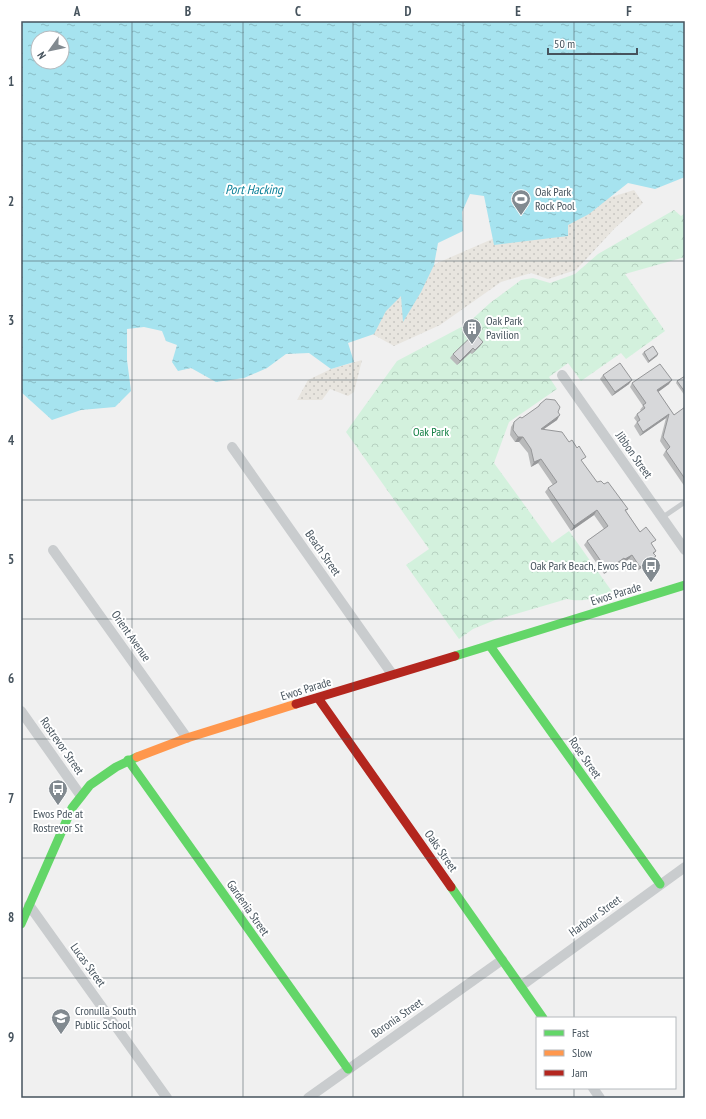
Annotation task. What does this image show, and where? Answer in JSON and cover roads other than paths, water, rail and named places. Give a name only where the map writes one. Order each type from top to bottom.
[{"type":"street","name":"Jibbon Street","points":[[562,375],[685,550]]},
{"type":"street","name":"Beach Street","points":[[232,447],[392,674]]},
{"type":"street","name":"Orient Avenue","points":[[53,550],[187,738]]},
{"type":"street","name":"Ewos Parade","points":[[21,924],[72,808],[90,785],[102,775],[128,760],[187,738],[685,585]]},
{"type":"street","name":"Rose Street","points":[[490,646],[660,884]]},
{"type":"street","name":"Oaks Street","points":[[318,698],[542,1017]]},
{"type":"street","name":"Rostrevor Street","points":[[21,711],[81,796]]},
{"type":"street","name":"Gardenia Street","points":[[128,760],[348,1069]]},
{"type":"street","name":"Harbour Street","points":[[521,986],[685,867]]},
{"type":"street","name":"Lucas Street","points":[[29,905],[167,1098]]},
{"type":"street","name":"Boronia Street","points":[[308,1098],[502,960]]},
{"type":"street","points":[[593,1089],[600,1098]]},
{"type":"lane","points":[[663,517],[685,502]]},
{"type":"water","name":"Port Hacking","points":[[21,21],[685,21],[685,177],[655,189],[628,183],[589,214],[568,225],[568,236],[494,245],[484,196],[470,194],[462,212],[463,231],[438,243],[434,265],[421,292],[403,322],[401,296],[386,311],[374,334],[348,343],[354,362],[331,369],[309,353],[286,354],[267,368],[244,378],[216,382],[191,368],[178,371],[172,362],[177,345],[166,341],[162,331],[144,327],[127,329],[127,360],[131,391],[115,407],[81,410],[52,420],[21,392]]},
{"type":"place","name":"Oak Park Rock Pool","points":[[521,216]]},
{"type":"place","name":"Oak Park Pavilion","points":[[472,345]]},
{"type":"place","name":"Oak Park Beach, Ewos Pde","points":[[651,583]]},
{"type":"place","name":"Ewos Pde at Rostrevor St","points":[[58,806]]},
{"type":"place","name":"Cronulla South Public School","points":[[61,1035]]},
{"type":"park label","name":"Oak Park","points":[[431,432]]}]
